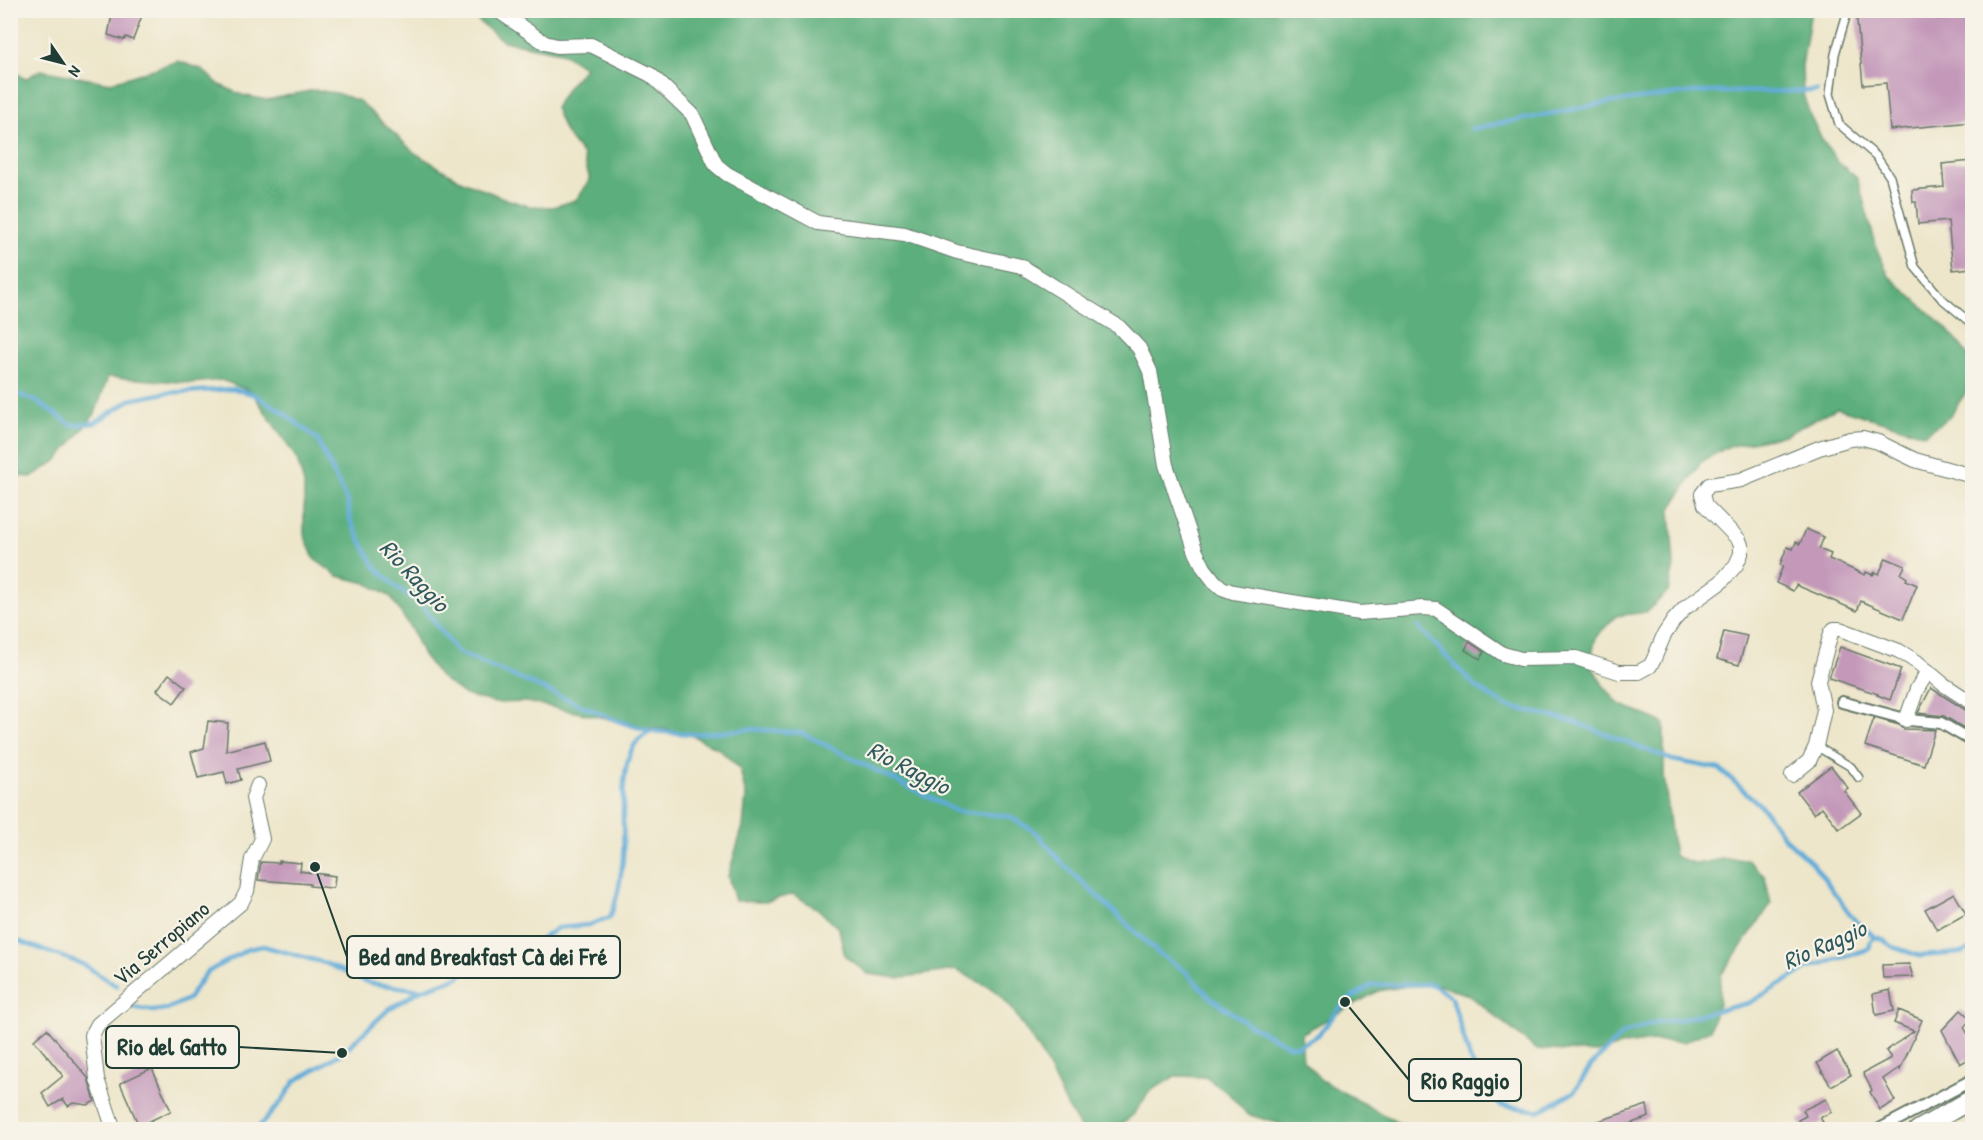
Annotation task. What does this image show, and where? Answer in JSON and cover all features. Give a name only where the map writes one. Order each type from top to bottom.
[{"type":"street","points":[[498,10],[545,43],[591,45],[651,75],[693,114],[716,165],[727,174],[804,216],[818,223],[905,234],[957,252],[1021,266],[1119,327],[1139,348],[1150,371],[1166,465],[1196,552],[1214,581],[1222,588],[1233,592],[1359,613],[1436,609],[1503,654],[1521,659],[1576,658],[1619,672],[1639,672],[1650,666],[1664,635],[1674,620],[1685,608],[1721,582],[1739,559],[1741,545],[1738,540],[1702,500],[1702,494],[1709,485],[1741,480],[1819,448],[1850,439],[1863,438],[1878,442],[1915,460],[1972,476]]},
{"type":"street","points":[[1792,775],[1809,761],[1816,746],[1824,710],[1818,681],[1834,629],[1840,629],[1899,651],[1972,704]]},
{"type":"street","points":[[1906,720],[1917,689],[1928,671]]},
{"type":"street","points":[[1842,702],[1906,720],[1941,723],[1972,741]]},
{"type":"street","name":"Via Serropiano","points":[[114,1130],[97,1079],[92,1035],[98,1024],[240,903],[247,891],[252,859],[262,839],[253,798],[258,785]]},
{"type":"street","points":[[1878,1130],[1972,1080]]},
{"type":"street","points":[[1918,1130],[1972,1100]]},
{"type":"lane","points":[[1848,10],[1835,54],[1830,94],[1839,124],[1876,156],[1890,177],[1914,267],[1941,298],[1972,324]]},
{"type":"lane","points":[[1816,746],[1851,767],[1859,778]]},
{"type":"green space","points":[[466,11],[1811,11],[1802,66],[1803,94],[1811,118],[1823,141],[1838,162],[1857,178],[1878,252],[1889,276],[1946,328],[1962,347],[1972,364],[1972,375],[1965,394],[1948,418],[1924,434],[1837,408],[1785,435],[1727,447],[1701,462],[1670,510],[1674,566],[1668,592],[1646,612],[1616,616],[1596,637],[1590,663],[1603,685],[1619,704],[1664,723],[1664,776],[1674,856],[1696,864],[1722,859],[1747,859],[1765,877],[1771,904],[1721,975],[1719,1003],[1710,1030],[1684,1042],[1654,1041],[1624,1045],[1596,1053],[1536,1049],[1469,995],[1438,985],[1407,986],[1378,991],[1301,1034],[1303,1060],[1321,1080],[1409,1129],[1296,1129],[1247,1114],[1229,1094],[1205,1077],[1176,1076],[1150,1091],[1133,1115],[1115,1129],[1081,1129],[1043,1057],[1013,1010],[995,990],[956,970],[898,978],[868,974],[845,956],[839,929],[818,909],[793,894],[765,902],[735,901],[728,876],[743,826],[746,796],[740,769],[719,749],[693,736],[665,729],[637,727],[526,702],[495,703],[465,695],[440,677],[423,655],[411,629],[391,597],[366,583],[338,576],[314,559],[304,534],[304,484],[297,459],[251,391],[221,380],[192,383],[108,377],[95,414],[58,460],[31,477],[11,475],[10,61],[16,72],[25,79],[41,70],[110,83],[178,61],[201,69],[220,85],[242,95],[267,100],[314,90],[336,93],[359,101],[415,153],[460,180],[529,206],[553,207],[576,200],[590,180],[583,155],[565,132],[555,108],[568,86],[585,68],[561,52],[503,41]]},
{"type":"building","points":[[113,10],[144,10],[133,40],[108,35]]},
{"type":"building","points":[[1856,10],[1936,10],[1937,19],[1972,16],[1972,122],[1890,130],[1886,83],[1863,85]]},
{"type":"building","points":[[1972,161],[1972,268],[1953,270],[1948,221],[1918,224],[1916,202],[1913,202],[1912,190],[1944,187],[1942,164]]},
{"type":"building","points":[[1806,529],[1824,537],[1819,549],[1831,554],[1829,559],[1865,575],[1866,572],[1873,575],[1875,572],[1879,574],[1886,558],[1905,566],[1901,574],[1907,578],[1906,580],[1917,585],[1903,619],[1861,601],[1857,611],[1796,585],[1793,591],[1776,583],[1787,547],[1793,549],[1796,542],[1800,544]]},
{"type":"building","points":[[1724,631],[1747,636],[1739,665],[1717,659]]},
{"type":"building","points":[[1469,642],[1484,652],[1480,659],[1465,650]]},
{"type":"building","points":[[1840,647],[1901,669],[1890,700],[1829,678]]},
{"type":"building","points":[[169,674],[186,687],[174,703],[157,690]]},
{"type":"building","points":[[1931,688],[1972,714],[1972,733],[1944,716],[1918,713]]},
{"type":"building","points":[[1874,718],[1899,725],[1904,729],[1935,730],[1924,765],[1865,746]]},
{"type":"building","points":[[208,721],[228,723],[226,751],[265,741],[270,761],[238,769],[241,780],[227,784],[224,772],[198,778],[191,752],[204,748]]},
{"type":"building","points":[[1831,766],[1848,788],[1844,791],[1861,813],[1839,829],[1822,807],[1814,814],[1797,792]]},
{"type":"building","points":[[279,861],[301,863],[300,871],[335,876],[334,886],[332,888],[258,880],[261,862],[279,863]]},
{"type":"building","points":[[1954,893],[1966,914],[1937,930],[1925,909]]},
{"type":"building","points":[[1909,964],[1913,977],[1883,978],[1882,965]]},
{"type":"building","points":[[1890,990],[1894,1011],[1876,1015],[1873,994]]},
{"type":"building","points":[[1899,1010],[1922,1020],[1900,1070],[1899,1068],[1883,1079],[1895,1101],[1880,1110],[1863,1073],[1891,1058],[1886,1051],[1914,1031],[1894,1023]]},
{"type":"building","points":[[1961,1010],[1971,1019],[1964,1027],[1972,1042],[1972,1057],[1960,1064],[1942,1030]]},
{"type":"building","points":[[47,1029],[88,1078],[95,1101],[88,1105],[73,1103],[68,1106],[63,1099],[50,1107],[42,1093],[63,1076],[34,1040]]},
{"type":"building","points":[[1837,1051],[1851,1075],[1831,1086],[1817,1063]]},
{"type":"building","points":[[152,1068],[171,1111],[139,1126],[120,1083]]},
{"type":"building","points":[[1826,1099],[1832,1112],[1820,1118],[1823,1122],[1809,1130],[1803,1130],[1798,1120],[1806,1116],[1803,1110]]},
{"type":"building","points":[[1647,1105],[1649,1117],[1612,1130],[1581,1130],[1581,1127]]},
{"type":"waterway","points":[[1471,129],[1606,103],[1695,92],[1817,91]]},
{"type":"waterway","name":"Rio Raggio","points":[[10,391],[36,401],[72,425],[95,423],[130,400],[165,393],[233,389],[253,394],[280,410],[317,439],[347,501],[351,522],[374,565],[397,588],[420,603],[457,652],[618,721],[650,731],[694,734],[753,729],[802,733],[956,811],[1008,816],[1036,832],[1062,863],[1158,953],[1185,971],[1211,998],[1248,1024],[1288,1045],[1298,1046],[1318,1035],[1345,1002],[1372,985],[1432,984],[1452,998],[1470,1059],[1485,1087],[1500,1105],[1539,1111],[1574,1092],[1591,1066],[1622,1034],[1656,1022],[1677,1020],[1749,1003],[1808,968],[1869,949],[1871,940],[1875,937],[1893,947],[1920,956],[1961,953],[1972,949]]},
{"type":"waterway","points":[[1418,627],[1476,687],[1506,706],[1572,721],[1672,760],[1720,769],[1762,807],[1783,836],[1814,865],[1853,918],[1875,937]]},
{"type":"waterway","points":[[256,1130],[282,1101],[295,1081],[342,1053],[389,1009],[421,990],[459,977],[477,959],[500,945],[535,944],[557,928],[589,925],[610,917],[617,895],[623,858],[623,799],[626,767],[636,743],[650,731]]},
{"type":"waterway","points":[[10,938],[82,964],[117,986]]},
{"type":"waterway","points":[[133,1007],[154,1011],[167,1009],[188,999],[206,973],[248,949],[263,946],[325,963],[369,983],[421,990]]},
{"type":"place","name":"Bed and Breakfast Cà dei Fré","points":[[315,867]]},
{"type":"place","name":"Rio Raggio","points":[[1345,1002]]},
{"type":"place","name":"Rio del Gatto","points":[[342,1053]]}]
